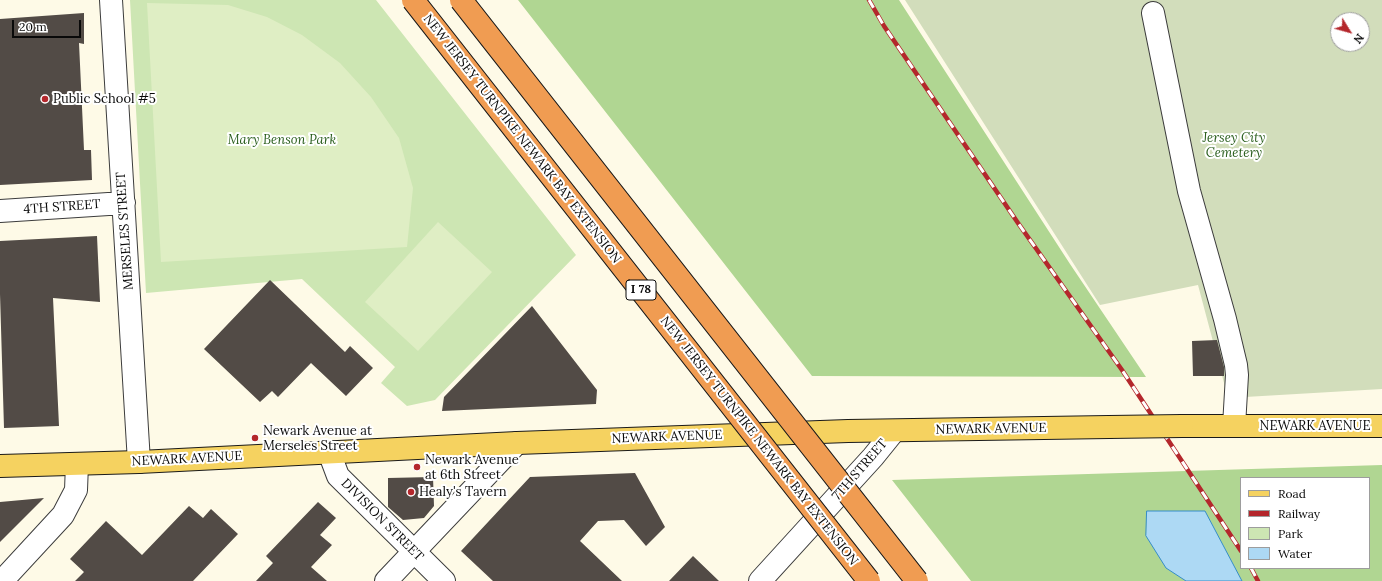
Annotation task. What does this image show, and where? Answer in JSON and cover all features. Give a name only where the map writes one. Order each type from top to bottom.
[{"type":"highway","name":"NEW JERSEY TURNPIKE NEWARK BAY EXTENSION","points":[[413,0],[869,581]]},
{"type":"highway","name":"I 78","points":[[461,0],[917,581]]},
{"type":"main road","name":"NEWARK AVENUE","points":[[0,466],[139,462],[518,443],[848,430],[894,431],[1182,426],[1382,426]]},
{"type":"street","name":"MERSELES STREET","points":[[111,0],[139,462]]},
{"type":"street","points":[[1153,13],[1189,191],[1225,319],[1236,365],[1237,375],[1234,426]]},
{"type":"street","name":"4TH STREET","points":[[0,211],[124,203]]},
{"type":"street","name":"7TH STREET","points":[[760,581],[873,457],[894,431]]},
{"type":"street","points":[[386,581],[518,443]]},
{"type":"street","name":"DIVISION STREET","points":[[329,452],[338,476],[444,581]]},
{"type":"street","points":[[2,581],[63,515],[76,490],[77,464]]},
{"type":"green space","name":"Mary Benson Park","points":[[130,0],[376,0],[576,255],[435,400],[407,406],[381,383],[395,367],[302,279],[146,293]]},
{"type":"green space","points":[[518,0],[899,0],[1070,264],[1146,377],[812,376]]},
{"type":"green space","name":"Jersey City Cemetery","points":[[905,0],[1382,0],[1382,389],[1228,398],[1198,285],[1100,305]]},
{"type":"green space","points":[[147,3],[228,5],[267,17],[302,35],[340,63],[371,97],[399,138],[413,188],[407,247],[161,262]]},
{"type":"green space","points":[[438,222],[492,272],[418,351],[365,302]]},
{"type":"green space","points":[[1382,465],[1382,581],[971,581],[892,480]]},
{"type":"water","points":[[1147,511],[1205,511],[1242,581],[1186,581],[1166,568],[1146,536]]},
{"type":"building","name":"Public School #5","points":[[84,13],[84,44],[79,43],[84,150],[91,150],[92,180],[0,185],[0,19]]},
{"type":"building","points":[[97,236],[100,302],[53,298],[59,426],[4,428],[0,241]]},
{"type":"building","points":[[270,280],[345,352],[350,346],[373,368],[346,396],[311,363],[278,397],[272,391],[260,402],[204,349]]},
{"type":"building","points":[[532,306],[597,390],[596,404],[442,411],[444,397]]},
{"type":"building","points":[[1217,340],[1224,367],[1224,376],[1193,376],[1192,341]]},
{"type":"building","points":[[635,473],[665,527],[646,546],[624,520],[598,521],[580,541],[622,581],[493,581],[461,551],[530,477]]},
{"type":"building","name":"Healy's Tavern","points":[[433,477],[434,506],[424,518],[403,520],[388,507],[388,478]]},
{"type":"building","points":[[44,498],[0,542],[0,502]]},
{"type":"building","points":[[318,502],[336,518],[320,535],[332,545],[311,567],[327,581],[256,581],[273,563],[266,556]]},
{"type":"building","points":[[189,506],[203,518],[211,509],[238,534],[193,581],[75,581],[84,572],[70,559],[106,521],[142,555]]},
{"type":"building","points":[[693,556],[719,581],[669,581]]},
{"type":"railway","points":[[869,0],[884,26],[1018,223],[1122,370],[1240,549]]},
{"type":"railway","points":[[1252,569],[1258,581]]},
{"type":"place","name":"Public School #5","points":[[45,99]]},
{"type":"place","name":"Newark Avenue at Merseles Street","points":[[255,438]]},
{"type":"place","name":"Newark Avenue at 6th Street","points":[[417,467]]},
{"type":"place","name":"Healy's Tavern","points":[[411,492]]}]
